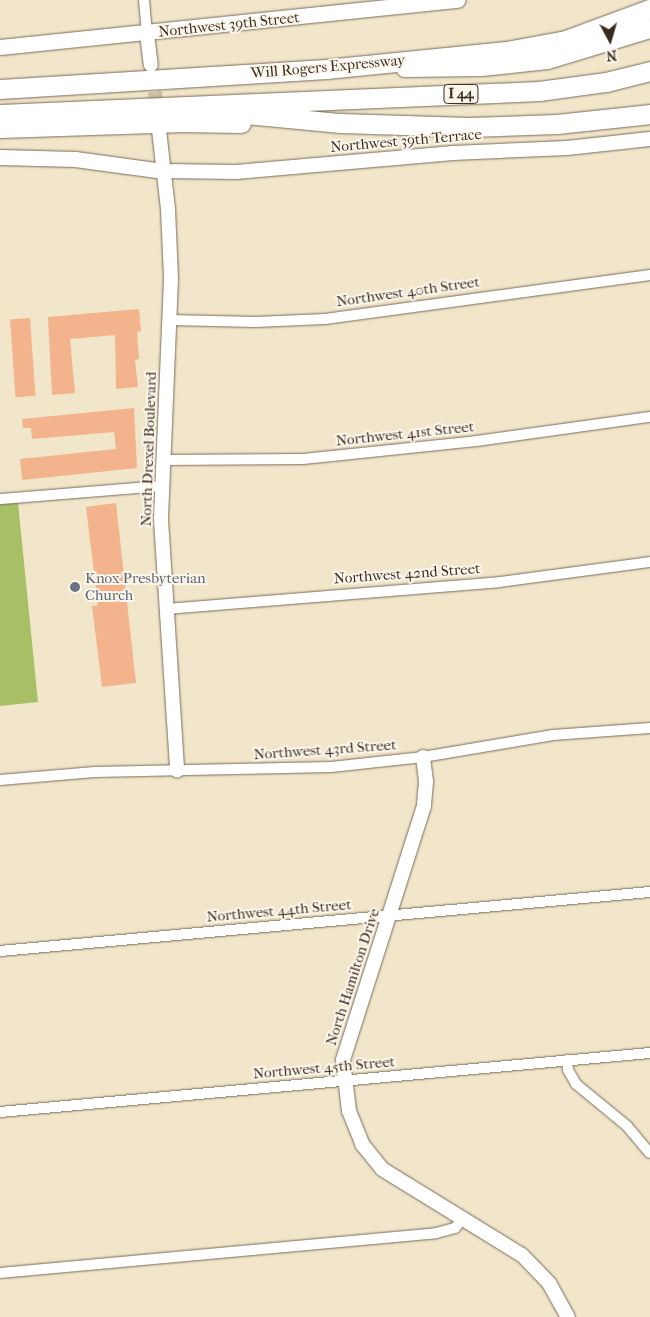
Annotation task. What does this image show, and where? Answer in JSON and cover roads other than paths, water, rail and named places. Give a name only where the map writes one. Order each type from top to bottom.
[{"type":"highway","name":"Will Rogers Expressway","points":[[0,89],[326,69],[536,47],[594,32],[650,9]]},
{"type":"highway","points":[[326,69],[461,68],[526,63],[588,50],[650,29]]},
{"type":"highway","name":"Will Rogers Expressway","points":[[0,114],[539,91],[606,82],[650,71]]},
{"type":"highway","points":[[0,84],[36,87]]},
{"type":"highway","points":[[168,106],[340,123]]},
{"type":"highway","points":[[0,128],[168,122],[340,123],[505,127],[644,112]]},
{"type":"main road","name":"Northwest 39th Street","points":[[0,47],[148,34],[403,3],[458,0]]},
{"type":"main road","points":[[0,157],[75,159],[164,171]]},
{"type":"street","points":[[144,0],[151,65]]},
{"type":"street","name":"North Drexel Boulevard","points":[[159,130],[170,256],[162,486],[165,609],[177,770]]},
{"type":"street","name":"Northwest 39th Terrace","points":[[164,171],[236,172],[453,153],[566,148],[650,139]]},
{"type":"street","name":"Northwest 40th Street","points":[[169,320],[256,322],[317,319],[650,275]]},
{"type":"street","name":"Northwest 41st Street","points":[[163,460],[303,459],[476,441],[650,417]]},
{"type":"street","points":[[0,499],[162,486]]},
{"type":"street","name":"Northwest 42nd Street","points":[[165,609],[500,582],[650,562]]},
{"type":"street","name":"Northwest 43rd Street","points":[[0,780],[95,772],[316,768],[423,757],[553,735],[650,728]]},
{"type":"street","name":"North Hamilton Drive","points":[[423,757],[426,782],[424,806],[344,1060],[345,1081],[355,1131],[372,1158],[396,1179],[509,1245],[532,1263],[549,1283],[568,1317]]},
{"type":"street","name":"Northwest 44th Street","points":[[0,951],[650,892]]},
{"type":"street","name":"Northwest 45th Street","points":[[0,1112],[650,1053]]},
{"type":"street","points":[[567,1060],[568,1070],[576,1084],[627,1126],[650,1152]]},
{"type":"street","points":[[0,1273],[436,1233],[454,1228],[462,1218]]},
{"type":"tunnel","points":[[152,71],[158,116]]},
{"type":"place","name":"Knox Presbyterian Church","points":[[75,587]]}]
